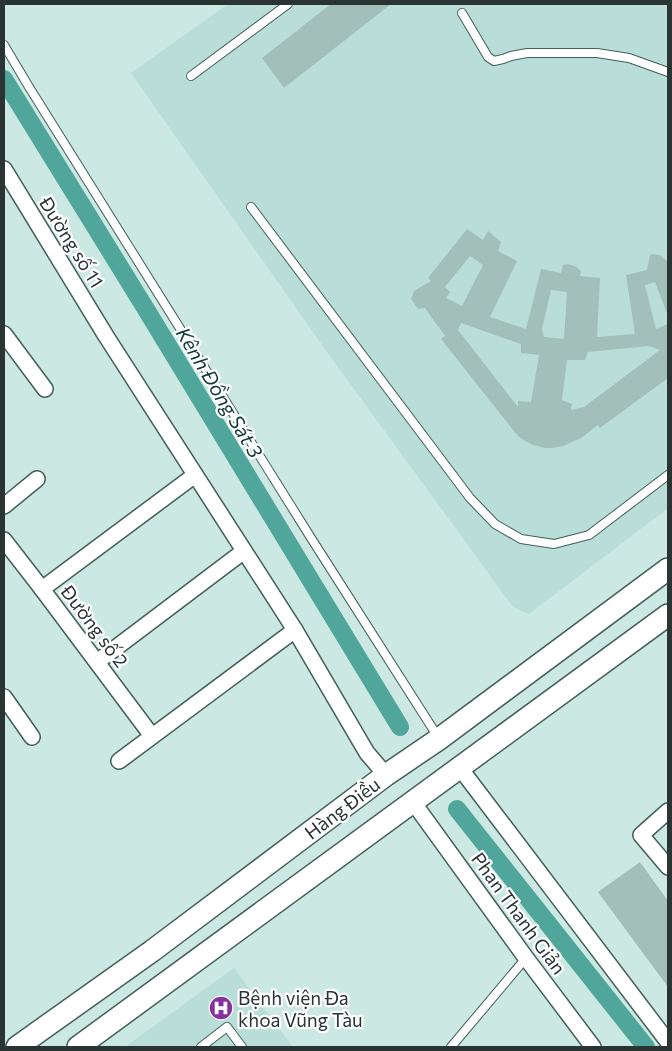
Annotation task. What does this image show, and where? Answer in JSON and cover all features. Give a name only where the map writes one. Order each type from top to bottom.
[{"type":"main road","name":"Hàng Điều","points":[[17,1047],[152,951],[386,775],[439,739],[668,569]]},
{"type":"main road","name":"Hàng Điều","points":[[78,1047],[668,615]]},
{"type":"main road","points":[[152,951],[173,978]]},
{"type":"street","name":"Đường số 11","points":[[4,170],[106,336],[295,630],[367,753],[386,775]]},
{"type":"street","points":[[4,334],[45,389]]},
{"type":"street","points":[[42,589],[195,475]]},
{"type":"street","points":[[4,506],[36,479]]},
{"type":"street","name":"Đường số 2","points":[[4,540],[152,736]]},
{"type":"street","points":[[96,662],[244,551]]},
{"type":"street","points":[[119,761],[295,630]]},
{"type":"street","points":[[4,697],[32,737]]},
{"type":"street","points":[[460,768],[668,1042]]},
{"type":"street","name":"Phan Thanh Giản","points":[[413,802],[593,1047]]},
{"type":"street","points":[[668,810],[641,835],[668,866]]},
{"type":"lane","points":[[191,76],[288,4]]},
{"type":"lane","points":[[462,13],[488,57],[494,61],[527,53],[597,53],[629,58],[668,72]]},
{"type":"lane","points":[[4,45],[291,507],[439,739]]},
{"type":"lane","points":[[251,206],[470,498],[495,524],[521,539],[554,544],[589,535],[668,475]]},
{"type":"lane","points":[[451,1047],[526,958]]},
{"type":"lane","points":[[201,1047],[226,1027],[242,1047]]},
{"type":"shaded area","points":[[228,4],[668,4],[668,508],[529,614],[513,607],[327,352],[131,73]]},
{"type":"shaded area","name":"Bệnh viện Đa khoa Vũng Tàu","points":[[234,968],[293,1047],[125,1047]]},
{"type":"building","points":[[331,4],[391,4],[284,88],[262,58]]},
{"type":"building","points":[[467,229],[483,240],[488,231],[501,242],[498,251],[517,261],[490,317],[526,329],[541,269],[561,273],[563,265],[567,264],[575,266],[581,271],[580,276],[600,278],[597,337],[635,334],[626,275],[647,270],[650,255],[660,255],[668,262],[668,316],[655,282],[645,285],[656,329],[668,324],[668,378],[600,428],[598,425],[581,438],[563,446],[552,448],[533,445],[518,436],[441,339],[445,336],[425,308],[418,309],[411,299],[414,291],[431,281],[428,278]],"holes":[[[470,256],[483,265],[462,306],[446,298],[450,292],[445,287]],[[551,290],[567,292],[564,339],[544,337],[542,329]],[[461,323],[521,344],[521,353],[539,355],[531,402],[518,401],[518,407],[458,330]],[[649,346],[660,350],[584,407],[571,410],[572,404],[562,400],[567,360],[585,360],[588,352]]]},
{"type":"building","points":[[640,862],[668,901],[668,987],[598,892]]},
{"type":"waterway","name":"Kênh Đồng Sát 3","points":[[4,79],[400,727]]},
{"type":"waterway","points":[[457,809],[646,1047]]},
{"type":"place","name":"Bệnh viện Đa khoa Vũng Tàu","points":[[221,1008]]}]
